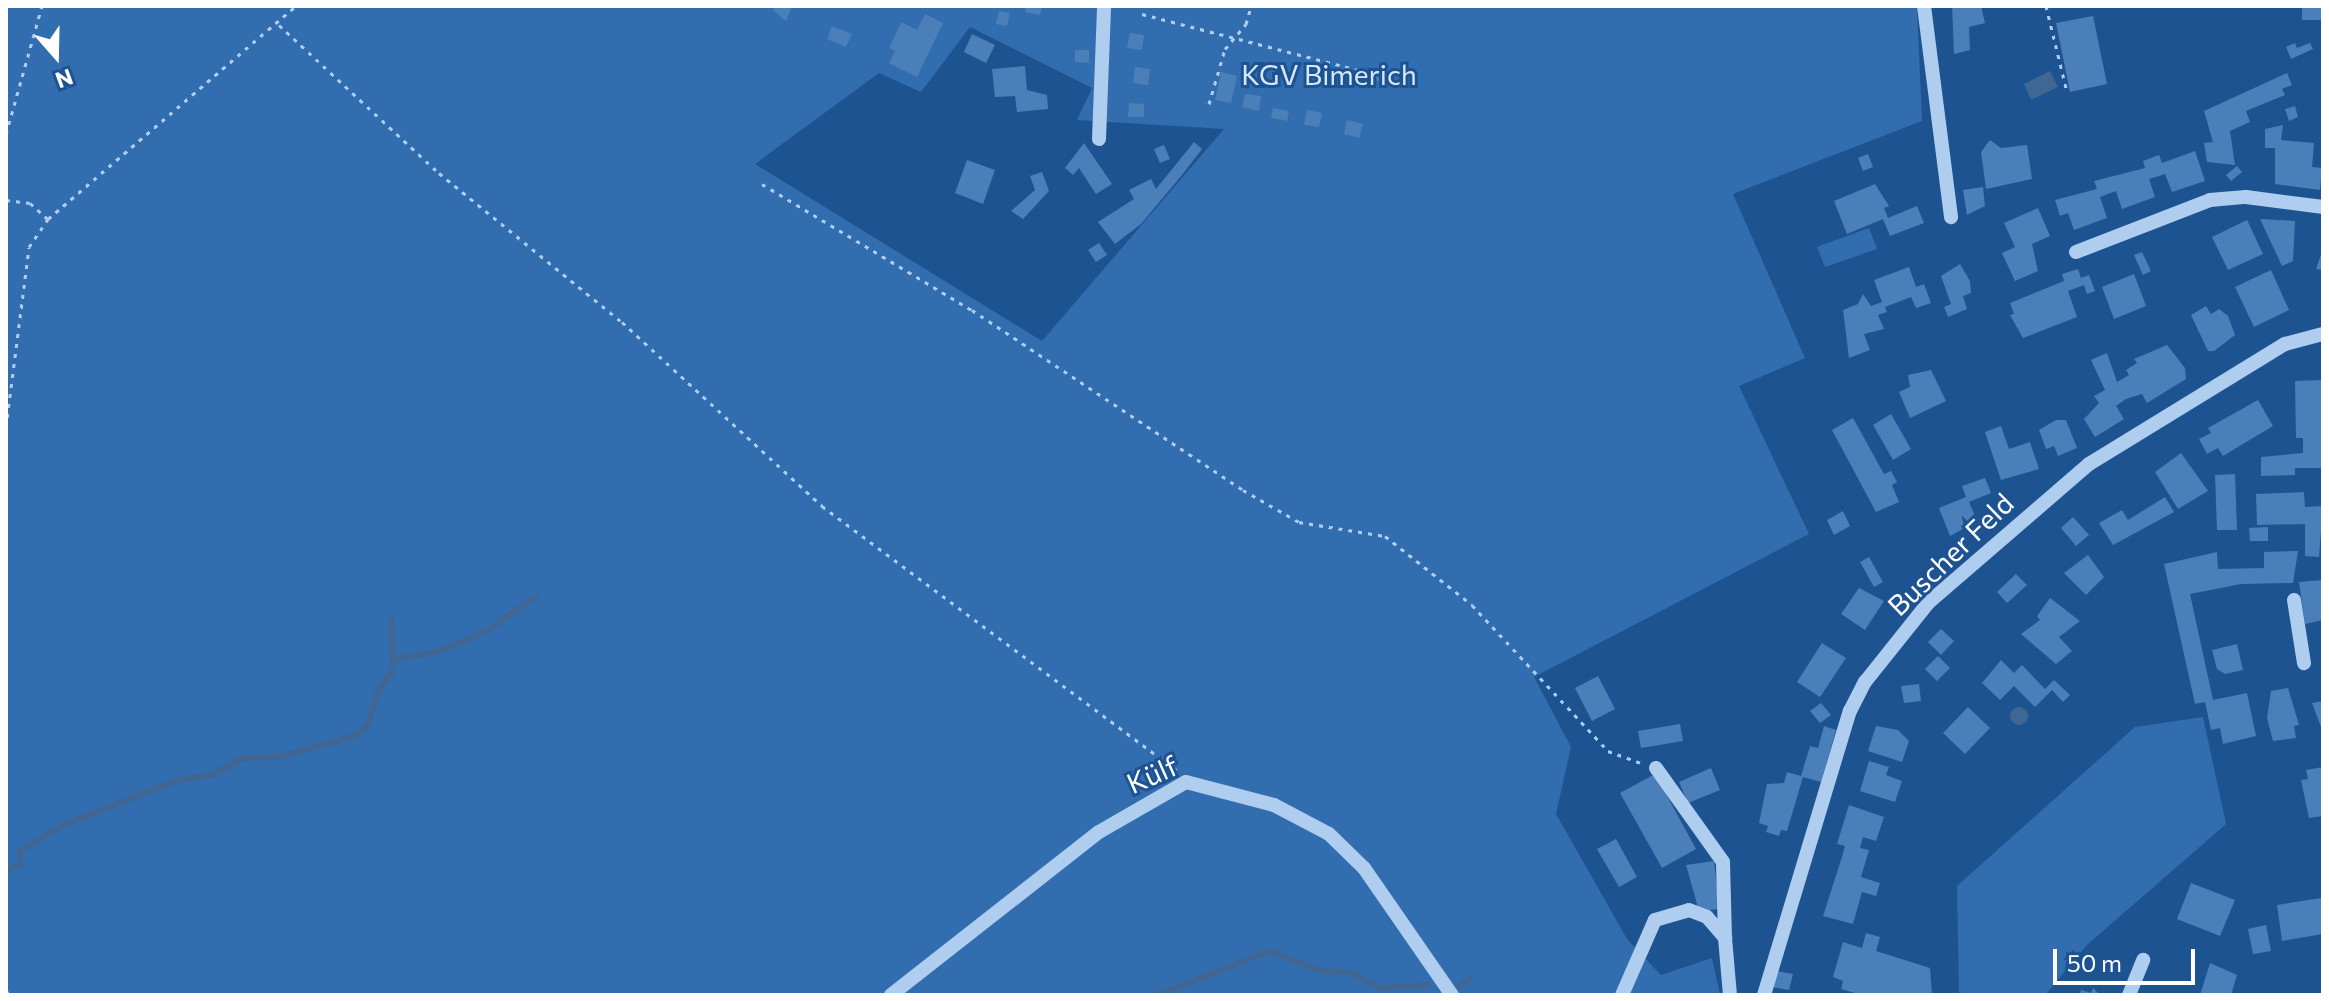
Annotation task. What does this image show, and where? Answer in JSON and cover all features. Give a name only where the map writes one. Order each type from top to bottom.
[{"type":"street","points":[[1099,139],[1104,6]]},
{"type":"street","points":[[1924,6],[1951,217]]},
{"type":"street","points":[[2076,252],[2210,200],[2246,197],[2323,207]]},
{"type":"street","name":"Buscher Feld","points":[[1764,995],[1850,711],[1865,682],[1928,603],[2089,464],[2285,344],[2323,334]]},
{"type":"street","points":[[2294,600],[2304,663]]},
{"type":"street","points":[[1656,768],[1723,862],[1730,995]]},
{"type":"street","name":"Külf","points":[[891,995],[1099,832],[1186,782],[1274,805],[1329,834],[1364,868],[1452,995]]},
{"type":"street","points":[[1622,995],[1655,920],[1689,910],[1707,917],[1725,938]]},
{"type":"street","points":[[2129,995],[2143,960]]},
{"type":"path","points":[[6,134],[42,6]]},
{"type":"path","points":[[6,427],[29,247],[48,219],[279,25],[296,6]]},
{"type":"path","points":[[1209,104],[1225,49],[1236,38],[1251,6]]},
{"type":"path","points":[[2046,6],[2067,92]]},
{"type":"path","points":[[1142,14],[1363,71]]},
{"type":"path","points":[[279,25],[439,173],[622,322],[822,506],[1169,762],[1186,782]]},
{"type":"path","points":[[762,184],[972,310],[1288,515],[1385,536],[1472,605],[1608,751],[1656,768]]},
{"type":"path","points":[[6,200],[30,203],[48,219]]},
{"type":"path","points":[[6,990],[9,995]]},
{"type":"green space","name":"KGV Bimerich","points":[[6,6],[1917,6],[1922,121],[1733,194],[1805,358],[1739,386],[1809,534],[1534,677],[1571,747],[1556,814],[1627,939],[1661,975],[1712,958],[1720,995],[6,995]],"holes":[[[970,27],[1092,88],[1077,120],[1224,129],[1042,341],[755,164],[879,73],[921,92]]]},
{"type":"green space","points":[[1869,228],[1877,249],[1825,267],[1817,247]]},
{"type":"green space","points":[[2203,717],[2226,824],[2087,945],[2045,995],[1959,995],[1957,886],[2135,727]]},
{"type":"shaded area","points":[[2050,71],[2058,87],[2031,100],[2024,84]]},
{"type":"shaded area","points":[[2015,707],[2023,707],[2028,716],[2026,723],[2015,725],[2010,720],[2010,712]]},
{"type":"building","points":[[775,6],[792,7],[786,21],[773,10]]},
{"type":"building","points":[[1026,6],[1042,6],[1040,15],[1025,12]]},
{"type":"building","points":[[1952,6],[1981,6],[1985,23],[1969,27],[1970,50],[1954,54]]},
{"type":"building","points":[[2302,6],[2323,6],[2323,20],[2302,20]]},
{"type":"building","points":[[999,11],[1010,13],[1007,26],[996,24]]},
{"type":"building","points":[[925,14],[943,23],[917,77],[889,63],[895,51],[889,48],[901,22],[917,30]]},
{"type":"building","points":[[2093,16],[2107,84],[2070,92],[2056,23]]},
{"type":"building","points":[[832,26],[852,34],[846,47],[827,39]]},
{"type":"building","points":[[1130,33],[1144,35],[1142,50],[1127,48]]},
{"type":"building","points":[[972,34],[995,45],[986,63],[964,52]]},
{"type":"building","points":[[2295,43],[2297,48],[2310,43],[2313,49],[2291,59],[2286,47]]},
{"type":"building","points":[[1075,50],[1089,50],[1089,63],[1075,62]]},
{"type":"building","points":[[1025,66],[1027,90],[1047,95],[1048,109],[1017,112],[1015,96],[995,97],[992,69]]},
{"type":"building","points":[[1135,67],[1150,69],[1148,85],[1133,83]]},
{"type":"building","points":[[1378,67],[1392,70],[1388,84],[1375,80]]},
{"type":"building","points":[[1221,72],[1237,76],[1231,103],[1215,100]]},
{"type":"building","points":[[2287,73],[2292,85],[2282,89],[2285,95],[2246,111],[2250,122],[2230,131],[2235,165],[2207,162],[2204,143],[2213,142],[2204,111]]},
{"type":"building","points":[[1245,94],[1261,96],[1259,111],[1242,107]]},
{"type":"building","points":[[1129,103],[1144,104],[1144,117],[1128,117]]},
{"type":"building","points":[[2295,106],[2298,117],[2289,121],[2285,109]]},
{"type":"building","points":[[1273,108],[1289,111],[1287,121],[1271,118]]},
{"type":"building","points":[[1307,110],[1322,113],[1319,127],[1304,125]]},
{"type":"building","points":[[1347,120],[1363,124],[1359,138],[1344,134]]},
{"type":"building","points":[[2283,125],[2281,140],[2314,143],[2312,167],[2322,168],[2320,190],[2275,184],[2275,148],[2265,148],[2265,129]]},
{"type":"building","points":[[1990,140],[2001,148],[2027,145],[2032,179],[1986,189],[1981,152]]},
{"type":"building","points":[[1194,142],[1202,149],[1182,175],[1141,224],[1115,244],[1098,222],[1134,199],[1129,190],[1151,179],[1156,189]]},
{"type":"building","points":[[1084,143],[1112,184],[1096,194],[1079,168],[1073,175],[1065,168]]},
{"type":"building","points":[[1164,145],[1170,159],[1160,163],[1154,149]]},
{"type":"building","points":[[2195,151],[2205,181],[2172,192],[2165,174],[2149,179],[2155,197],[2122,209],[2116,191],[2100,197],[2107,218],[2074,230],[2068,213],[2060,216],[2055,200],[2097,189],[2094,181],[2145,168],[2143,161],[2159,155],[2162,163]]},
{"type":"building","points":[[1868,154],[1873,167],[1863,171],[1858,158]]},
{"type":"building","points":[[967,160],[995,170],[983,204],[955,193]]},
{"type":"building","points":[[2237,166],[2242,172],[2231,181],[2226,175]]},
{"type":"building","points":[[1042,172],[1049,191],[1023,219],[1011,211],[1035,190],[1030,176]]},
{"type":"building","points":[[1875,184],[1889,206],[1884,208],[1888,218],[1917,206],[1924,223],[1890,236],[1883,219],[1847,234],[1834,201]]},
{"type":"building","points":[[1983,187],[1985,206],[1967,215],[1963,190]]},
{"type":"building","points":[[2038,208],[2050,236],[2032,244],[2038,271],[2015,281],[2002,253],[2015,247],[2004,223]]},
{"type":"building","points":[[2260,219],[2295,221],[2293,261],[2282,266]]},
{"type":"building","points":[[2247,220],[2263,254],[2228,270],[2212,237]]},
{"type":"building","points":[[1099,243],[1107,255],[1096,262],[1088,250]]},
{"type":"building","points":[[2323,249],[2323,270],[2316,269]]},
{"type":"building","points":[[2142,252],[2151,271],[2143,275],[2134,255]]},
{"type":"building","points":[[1960,264],[1970,281],[1971,293],[1963,296],[1967,309],[1948,317],[1944,307],[1951,304],[1941,276]]},
{"type":"building","points":[[1909,267],[1916,287],[1924,284],[1931,303],[1916,308],[1911,297],[1885,307],[1887,312],[1878,315],[1884,329],[1864,334],[1870,350],[1849,358],[1843,310],[1858,304],[1863,294],[1871,306],[1882,302],[1874,280]]},
{"type":"building","points":[[2078,269],[2081,278],[2089,275],[2095,291],[2087,294],[2084,285],[2068,291],[2077,317],[2023,338],[2010,315],[2014,314],[2010,303],[2064,281],[2062,274]]},
{"type":"building","points":[[2271,270],[2289,310],[2254,327],[2235,287]]},
{"type":"building","points":[[2134,274],[2146,306],[2114,319],[2102,287]]},
{"type":"building","points":[[2206,306],[2211,314],[2219,309],[2228,316],[2235,335],[2214,351],[2208,351],[2191,315]]},
{"type":"building","points":[[2167,345],[2185,368],[2186,379],[2147,403],[2142,394],[2126,399],[2116,406],[2124,419],[2095,437],[2084,419],[2099,403],[2094,396],[2105,390],[2091,360],[2107,353],[2117,382],[2129,375],[2126,370],[2137,363],[2134,359]]},
{"type":"building","points":[[1931,370],[1946,401],[1910,418],[1899,392],[1910,387],[1908,375]]},
{"type":"building","points":[[2323,380],[2323,468],[2295,468],[2295,475],[2261,476],[2261,457],[2303,453],[2303,438],[2296,438],[2295,381]]},
{"type":"building","points":[[2258,400],[2273,426],[2223,456],[2218,448],[2207,454],[2199,439],[2211,433],[2208,428]]},
{"type":"building","points":[[1891,414],[1911,449],[1893,460],[1873,425]]},
{"type":"building","points":[[1853,418],[1884,474],[1891,471],[1897,482],[1892,485],[1899,502],[1876,512],[1832,430]]},
{"type":"building","points":[[2056,420],[2066,420],[2077,448],[2058,456],[2054,446],[2046,449],[2039,430]]},
{"type":"building","points":[[2001,426],[2009,449],[2030,442],[2039,469],[2001,480],[1985,432]]},
{"type":"building","points":[[2181,453],[2208,491],[2178,509],[2155,472]]},
{"type":"building","points":[[2235,474],[2237,530],[2217,530],[2215,475]]},
{"type":"building","points":[[1985,478],[1991,493],[1969,502],[1977,521],[1950,536],[1939,508],[1966,497],[1962,486]]},
{"type":"building","points":[[2304,492],[2305,507],[2323,506],[2319,557],[2305,556],[2305,524],[2257,525],[2256,494]]},
{"type":"building","points":[[2165,497],[2174,512],[2113,545],[2099,523],[2122,510],[2128,520]]},
{"type":"building","points":[[1843,511],[1850,526],[1834,535],[1827,520]]},
{"type":"building","points":[[2073,517],[2089,535],[2076,546],[2061,528]]},
{"type":"building","points":[[2268,527],[2268,541],[2250,541],[2249,528]]},
{"type":"building","points":[[2298,551],[2293,583],[2241,584],[2190,594],[2213,700],[2247,693],[2256,736],[2223,744],[2220,728],[2211,730],[2205,702],[2195,704],[2164,564],[2217,552],[2218,569],[2264,568],[2264,552]]},
{"type":"building","points":[[2088,555],[2104,577],[2086,595],[2064,573]]},
{"type":"building","points":[[1869,557],[1883,582],[1874,587],[1860,562]]},
{"type":"building","points":[[2016,574],[2027,585],[2007,603],[1997,592]]},
{"type":"building","points":[[2323,580],[2323,620],[2305,624],[2299,582]]},
{"type":"building","points":[[1859,588],[1884,601],[1865,630],[1841,614]]},
{"type":"building","points":[[2050,598],[2080,621],[2059,637],[2072,651],[2056,664],[2021,634],[2040,620],[2037,616]]},
{"type":"building","points":[[1941,629],[1954,641],[1941,655],[1928,642]]},
{"type":"building","points":[[1822,643],[1846,658],[1820,697],[1797,682]]},
{"type":"building","points":[[2237,644],[2243,670],[2225,674],[2217,669],[2212,650]]},
{"type":"building","points":[[1938,656],[1950,668],[1937,681],[1925,669]]},
{"type":"building","points":[[2001,660],[2014,673],[2022,665],[2045,689],[2054,680],[2070,695],[2063,702],[2052,690],[2035,707],[2014,686],[2000,700],[1982,683]]},
{"type":"building","points":[[1598,676],[1615,709],[1592,721],[1575,688]]},
{"type":"building","points":[[1919,684],[1921,701],[1904,703],[1901,686]]},
{"type":"building","points":[[2288,688],[2299,725],[2294,726],[2296,738],[2273,741],[2267,718],[2271,691]]},
{"type":"building","points":[[2323,701],[2323,727],[2321,727],[2312,703]]},
{"type":"building","points":[[1821,703],[1831,715],[1820,723],[1810,711]]},
{"type":"building","points":[[1968,707],[1990,728],[1965,754],[1943,733]]},
{"type":"building","points":[[1680,724],[1683,741],[1641,748],[1638,731]]},
{"type":"building","points":[[1824,726],[1836,730],[1821,782],[1803,777],[1787,831],[1781,830],[1779,836],[1766,832],[1768,826],[1759,823],[1767,784],[1784,783],[1787,772],[1801,776],[1810,746],[1818,748]]},
{"type":"building","points":[[1876,726],[1898,730],[1909,741],[1902,762],[1868,751]]},
{"type":"building","points":[[1869,761],[1889,767],[1886,775],[1902,781],[1895,802],[1860,791]]},
{"type":"building","points":[[2323,767],[2323,816],[2309,818],[2301,780],[2308,779],[2306,770]]},
{"type":"building","points":[[1711,768],[1720,790],[1688,803],[1679,782]]},
{"type":"building","points":[[1655,774],[1696,849],[1662,868],[1620,793]]},
{"type":"building","points":[[1849,805],[1884,817],[1876,841],[1863,837],[1860,848],[1869,850],[1861,877],[1880,883],[1876,896],[1862,892],[1853,924],[1823,916],[1845,846],[1837,844]]},
{"type":"building","points":[[1616,839],[1637,877],[1619,887],[1597,849]]},
{"type":"building","points":[[1714,861],[1720,909],[1699,911],[1686,865]]},
{"type":"building","points":[[2191,883],[2235,900],[2220,936],[2177,919]]},
{"type":"building","points":[[2321,898],[2323,934],[2282,941],[2277,905]]},
{"type":"building","points":[[2266,925],[2271,951],[2253,954],[2248,929]]},
{"type":"building","points":[[1866,933],[1880,937],[1876,951],[1930,968],[1932,995],[1862,995],[1841,989],[1843,981],[1833,977],[1843,942],[1862,948]]},
{"type":"building","points":[[2210,963],[2237,975],[2231,995],[2200,995]]},
{"type":"building","points":[[1776,971],[1793,974],[1789,990],[1772,987]]},
{"type":"building","points":[[2093,988],[2100,995],[2080,995],[2081,990],[2091,993]]},
{"type":"waterway","points":[[6,870],[20,865],[20,851],[63,825],[176,781],[211,775],[243,758],[279,757],[351,737],[367,727],[379,690],[392,672],[393,660],[440,651],[486,631],[536,597]]},
{"type":"waterway","points":[[391,619],[393,660]]},
{"type":"waterway","points":[[1158,995],[1269,951],[1321,971],[1351,972],[1380,988],[1428,985]]},
{"type":"waterway","points":[[1453,991],[1469,978]]}]
